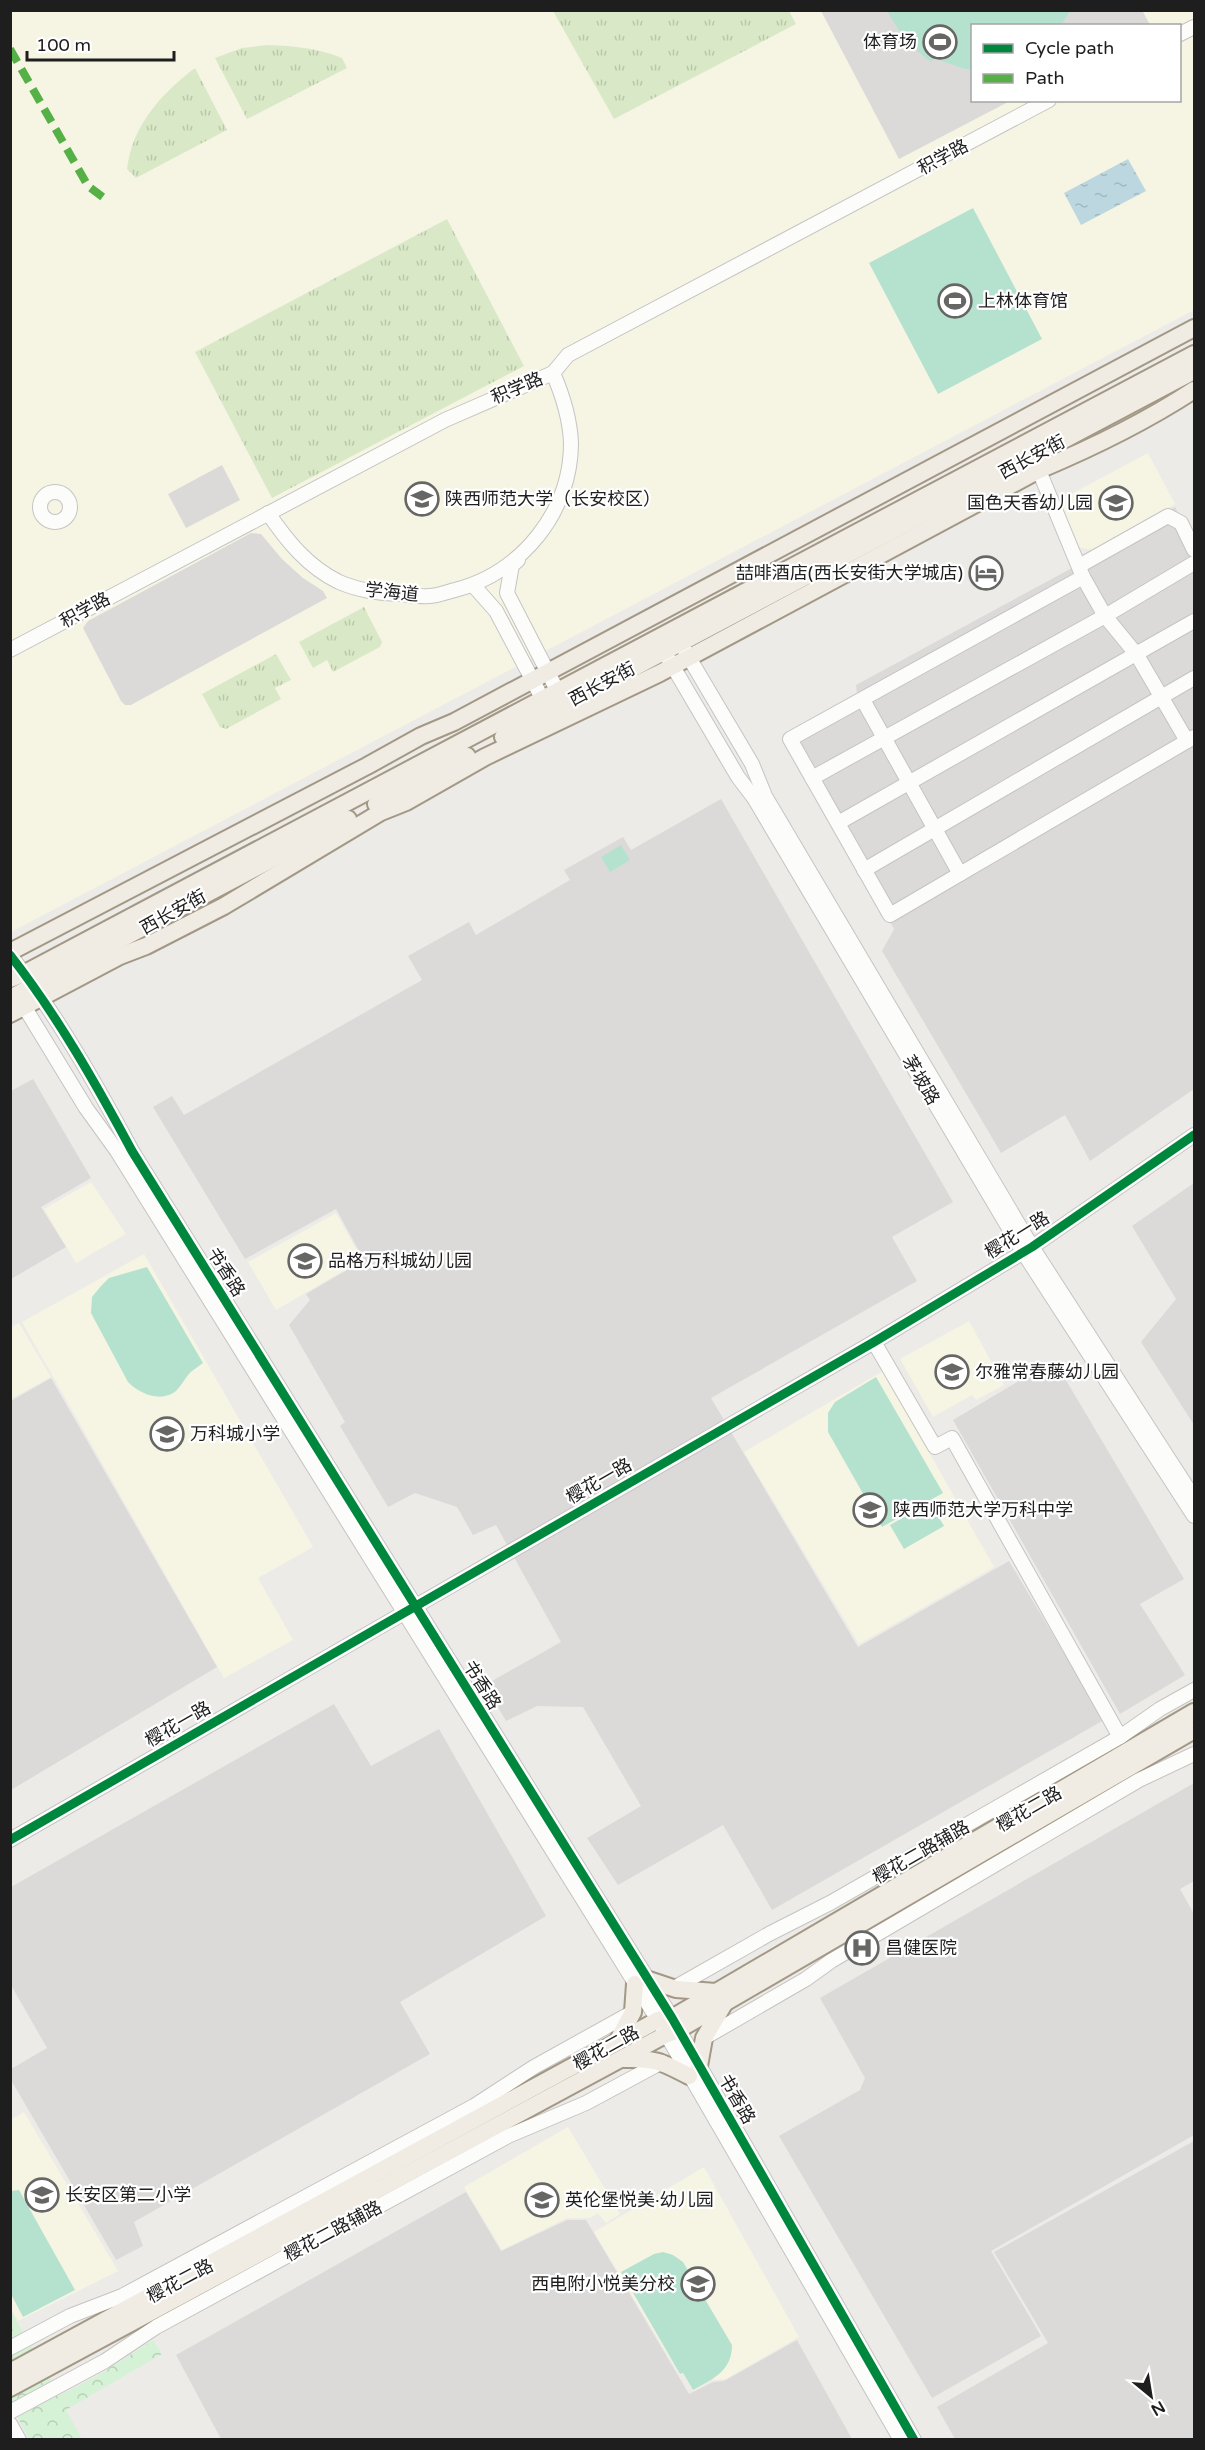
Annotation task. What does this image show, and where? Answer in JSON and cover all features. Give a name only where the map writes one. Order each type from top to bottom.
[{"type":"main road","points":[[10,953],[389,753],[548,673],[1194,328]]},
{"type":"main road","name":"西长安街","points":[[680,643],[1194,354]]},
{"type":"main road","name":"西长安街","points":[[15,1004],[22,982],[542,698],[661,645],[680,643],[1036,463],[1194,371]]},
{"type":"main road","points":[[1036,463],[1090,449],[1151,418],[1194,390]]},
{"type":"main road","points":[[22,982],[224,906],[381,812],[406,802],[485,757],[673,667],[680,643]]},
{"type":"main road","name":"西长安街","points":[[22,982],[661,645]]},
{"type":"main road","name":"樱花二路","points":[[721,1997],[1194,1712]]},
{"type":"main road","name":"樱花二路","points":[[10,2372],[668,2026],[1194,1730]]},
{"type":"main road","points":[[642,1982],[674,1988],[721,1997],[704,2038],[694,2071],[618,2051],[642,1982]]},
{"type":"main road","name":"樱花二路","points":[[10,2388],[618,2051]]},
{"type":"street","name":"积学路","points":[[10,650],[445,420],[553,373],[568,355],[1045,102]]},
{"type":"street","points":[[553,373],[564,398],[568,419],[569,465],[565,484],[555,508],[532,545],[512,565],[507,593],[557,690]]},
{"type":"street","points":[[1036,463],[1081,572],[1105,616],[1137,655],[1191,739],[890,915],[790,738],[863,700],[1081,572],[1168,516],[1181,523],[1194,550]]},
{"type":"street","name":"学海道","points":[[268,513],[297,551],[316,567],[338,581],[362,591],[430,596],[473,585],[505,568],[532,545]]},
{"type":"street","points":[[812,778],[1105,616],[1194,563]]},
{"type":"street","points":[[473,585],[496,611],[542,698]]},
{"type":"street","points":[[838,822],[1194,621]]},
{"type":"street","name":"茅坡路","points":[[680,643],[752,764],[765,796],[1027,1250],[1194,1497]]},
{"type":"street","name":"茅坡路","points":[[661,645],[738,777],[754,798],[1027,1250],[1194,1516]]},
{"type":"street","points":[[864,870],[1194,678]]},
{"type":"street","points":[[692,698],[707,689]]},
{"type":"street","points":[[863,700],[960,874]]},
{"type":"street","name":"书香路","points":[[10,953],[22,982],[106,1102],[132,1151],[410,1610]]},
{"type":"street","name":"书香路","points":[[15,1004],[117,1151],[410,1610],[642,1982],[901,2439]]},
{"type":"street","name":"樱花一路","points":[[10,1840],[874,1342],[1027,1250],[1194,1135]]},
{"type":"street","points":[[874,1342],[935,1447],[952,1438],[1120,1737]]},
{"type":"street","name":"樱花二路辅路","points":[[674,1988],[769,1934],[830,1903],[1120,1737],[1194,1689]]},
{"type":"street","points":[[704,2038],[1139,1780],[1194,1754]]},
{"type":"street","points":[[10,2348],[70,2316],[122,2296],[474,2106],[534,2067],[633,2012]]},
{"type":"street","name":"樱花二路辅路","points":[[10,2412],[105,2361],[156,2327],[498,2142],[585,2103],[662,2062]]},
{"type":"street","name":"书香路","points":[[694,2071],[914,2439]]},
{"type":"street","points":[[10,2424],[19,2439]]},
{"type":"shaded area","points":[[1142,10],[1149,24],[971,24],[971,102],[1008,102],[899,159],[821,11]]},
{"type":"shaded area","name":"陕西师范大学（长安校区）","points":[[10,11],[1194,11],[1194,310],[11,932]]},
{"type":"shaded area","name":"国色天香幼儿园","points":[[1148,453],[1175,504],[1097,551],[1077,547],[1056,502]]},
{"type":"shaded area","points":[[222,465],[240,500],[186,528],[168,494]]},
{"type":"shaded area","points":[[1175,507],[1194,542],[1194,1089],[1090,1161],[1065,1115],[1001,1153],[882,951],[894,929],[787,734],[857,693],[856,685],[1072,568]]},
{"type":"shaded area","points":[[251,533],[261,534],[282,559],[303,578],[323,591],[327,598],[131,705],[125,705],[83,628],[88,621]]},
{"type":"shaded area","points":[[721,799],[953,1202],[892,1237],[917,1281],[711,1398],[858,1647],[1009,1561],[1104,1720],[772,1910],[723,1825],[618,1885],[587,1838],[641,1806],[583,1707],[537,1706],[506,1721],[485,1685],[561,1642],[496,1525],[473,1535],[457,1507],[415,1493],[388,1507],[340,1426],[345,1422],[289,1325],[310,1300],[306,1294],[364,1260],[336,1209],[245,1259],[153,1107],[172,1096],[184,1115],[422,980],[408,956],[469,922],[476,935],[570,880],[564,870],[623,837],[631,850]]},
{"type":"shaded area","points":[[33,1079],[91,1178],[41,1207],[66,1247],[11,1279],[11,1091]]},
{"type":"shaded area","points":[[91,1182],[126,1234],[76,1263],[44,1209]]},
{"type":"shaded area","points":[[1194,1183],[1194,1425],[1141,1342],[1176,1299],[1132,1226]]},
{"type":"shaded area","name":"品格万科城幼儿园","points":[[336,1213],[362,1260],[276,1310],[248,1262]]},
{"type":"shaded area","name":"万科城小学","points":[[144,1254],[313,1547],[258,1578],[293,1640],[224,1678],[22,1322]]},
{"type":"shaded area","name":"尔雅常春藤幼儿园","points":[[969,1321],[1004,1385],[976,1400],[972,1395],[933,1417],[900,1359]]},
{"type":"shaded area","points":[[19,1323],[51,1377],[11,1399],[11,1327]]},
{"type":"shaded area","points":[[1054,1360],[1184,1579],[1140,1604],[1185,1675],[1120,1714],[953,1420]]},
{"type":"shaded area","name":"陕西师范大学万科中学","points":[[883,1371],[994,1567],[859,1644],[744,1452]]},
{"type":"shaded area","points":[[51,1378],[217,1667],[11,1790],[11,1401]]},
{"type":"shaded area","points":[[334,1704],[371,1766],[439,1729],[546,1916],[400,2002],[430,2054],[134,2222],[143,2246],[116,2260],[11,2080],[11,2069],[47,2048],[11,1985],[11,1887]]},
{"type":"shaded area","points":[[1194,1783],[1194,1881],[1180,1889],[1194,1914],[1194,2135],[991,2251],[1041,2336],[932,2398],[779,2136],[860,2090],[865,2078],[820,1998]]},
{"type":"shaded area","name":"长安区第二小学","points":[[24,2112],[118,2271],[18,2321],[10,2307],[10,2120]]},
{"type":"shaded area","name":"英伦堡悦美·幼儿园","points":[[568,2127],[620,2214],[606,2223],[598,2213],[590,2218],[567,2218],[502,2250],[464,2187]]},
{"type":"shaded area","points":[[1194,2141],[1194,2439],[955,2439],[937,2407],[1048,2343],[994,2252]]},
{"type":"shaded area","name":"西电附小悦美分校","points":[[704,2167],[799,2337],[726,2379],[712,2380],[693,2391],[683,2374],[680,2375],[594,2232]]},
{"type":"shaded area","points":[[466,2192],[501,2251],[567,2220],[586,2220],[689,2394],[713,2382],[724,2381],[797,2340],[852,2439],[221,2439],[176,2355]]},
{"type":"green space","points":[[553,11],[789,11],[796,24],[614,119]]},
{"type":"green space","name":"体育场","points":[[887,11],[1070,11],[1062,24],[971,24],[971,69],[934,58],[931,62],[917,51]]},
{"type":"green space","points":[[268,45],[324,52],[342,58],[347,68],[247,119],[215,58],[242,48]]},
{"type":"green space","points":[[195,68],[227,130],[136,178],[127,169],[135,138],[142,124],[160,99]]},
{"type":"green space","name":"上林体育馆","points":[[973,208],[1042,339],[938,394],[869,263]]},
{"type":"green space","points":[[447,219],[524,366],[272,498],[195,352]]},
{"type":"green space","points":[[364,607],[382,642],[380,647],[333,672],[327,660],[313,668],[299,642]]},
{"type":"green space","points":[[276,654],[291,680],[275,688],[281,699],[226,729],[220,727],[202,694]]},
{"type":"green space","points":[[621,845],[630,860],[610,872],[601,857]]},
{"type":"green space","points":[[147,1267],[203,1363],[190,1373],[176,1391],[170,1395],[157,1397],[138,1390],[128,1382],[91,1313],[92,1297],[109,1278]]},
{"type":"green space","points":[[876,1377],[943,1493],[882,1527],[828,1432],[828,1413],[835,1402]]},
{"type":"green space","points":[[930,1502],[944,1526],[904,1549],[890,1525]]},
{"type":"green space","points":[[19,2190],[75,2290],[23,2317],[11,2294],[11,2191]]},
{"type":"green space","points":[[663,2252],[683,2262],[732,2345],[725,2368],[714,2378],[693,2390],[683,2373],[680,2374],[621,2272],[654,2254]]},
{"type":"green space","points":[[10,2310],[60,2395],[97,2376],[153,2340],[162,2354],[66,2410],[82,2439],[29,2439],[11,2405]]},
{"type":"water","points":[[1128,159],[1146,191],[1081,225],[1064,193]]},
{"type":"marked path","points":[[10,49],[88,186],[108,201]]},
{"type":"cycle path","points":[[10,955],[75,1050],[132,1151],[672,2018],[914,2440]]},
{"type":"cycle path","points":[[10,1840],[874,1342],[1032,1247],[1194,1135]]},
{"type":"place","name":"体育场","points":[[940,42]]},
{"type":"place","name":"上林体育馆","points":[[955,301]]},
{"type":"place","name":"陕西师范大学（长安校区）","points":[[422,499]]},
{"type":"place","name":"国色天香幼儿园","points":[[1116,503]]},
{"type":"place","name":"喆啡酒店(西长安街大学城店)","points":[[986,573]]},
{"type":"place","name":"品格万科城幼儿园","points":[[305,1261]]},
{"type":"place","name":"尔雅常春藤幼儿园","points":[[952,1372]]},
{"type":"place","name":"万科城小学","points":[[167,1434]]},
{"type":"place","name":"陕西师范大学万科中学","points":[[870,1510]]},
{"type":"place","name":"昌健医院","points":[[862,1948]]},
{"type":"place","name":"长安区第二小学","points":[[42,2195]]},
{"type":"place","name":"英伦堡悦美·幼儿园","points":[[542,2200]]},
{"type":"place","name":"西电附小悦美分校","points":[[698,2284]]}]
